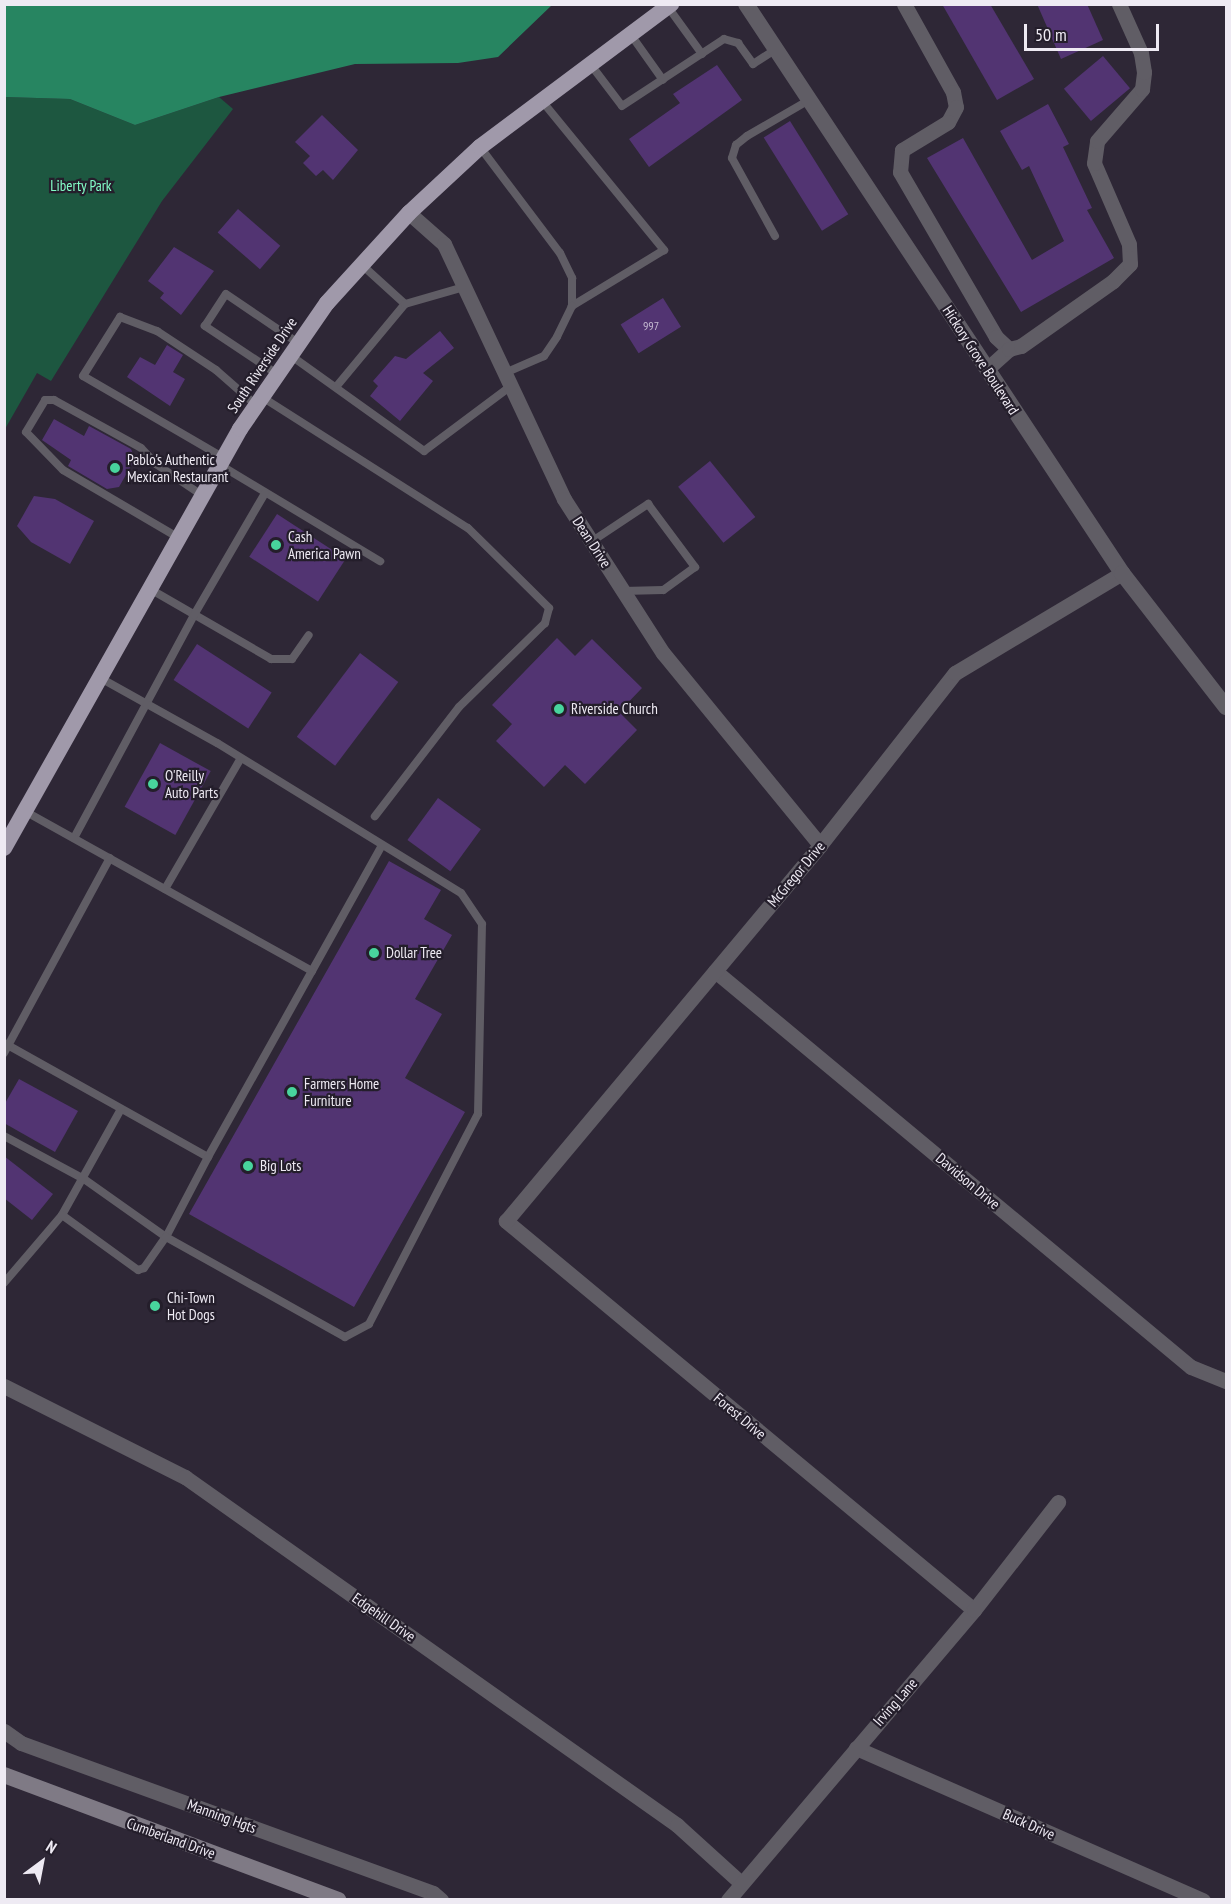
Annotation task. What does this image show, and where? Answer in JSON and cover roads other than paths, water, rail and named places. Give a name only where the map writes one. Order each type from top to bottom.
[{"type":"highway","name":"South Riverside Drive","points":[[4,848],[222,462],[294,349],[362,265],[409,213],[480,147],[670,6]]},
{"type":"main road","name":"Cumberland Drive","points":[[4,1775],[338,1899]]},
{"type":"street","name":"Hickory Grove Boulevard","points":[[746,4],[1122,573],[1227,707]]},
{"type":"street","points":[[904,4],[953,92],[956,107],[948,122],[902,150],[900,172],[996,337],[1009,348]]},
{"type":"street","points":[[987,369],[1009,348],[1021,346],[1113,281],[1130,264],[1130,244],[1094,163],[1097,141],[1142,89],[1144,72],[1141,53],[1119,4]]},
{"type":"street","name":"Dean Drive","points":[[409,213],[444,244],[564,499],[663,653],[820,845]]},
{"type":"street","name":"McGregor Drive","points":[[506,1221],[820,845],[955,673],[1122,573]]},
{"type":"street","name":"Davidson Drive","points":[[715,971],[1191,1367],[1227,1381]]},
{"type":"street","name":"Forest Drive","points":[[506,1221],[975,1610]]},
{"type":"street","name":"Edgehill Drive","points":[[4,1386],[185,1477],[677,1825],[741,1883]]},
{"type":"street","name":"Irving Lane","points":[[728,1899],[975,1610],[1058,1502]]},
{"type":"street","name":"Manning Hgts","points":[[4,1731],[21,1743],[433,1893],[441,1899]]},
{"type":"street","name":"Buck Drive","points":[[856,1748],[1203,1899]]},
{"type":"lane","points":[[670,6],[702,54]]},
{"type":"lane","points":[[631,35],[663,80]]},
{"type":"lane","points":[[591,65],[622,106],[724,39],[738,43],[753,64],[776,49]]},
{"type":"lane","points":[[775,236],[732,158],[736,146],[747,136],[809,100]]},
{"type":"lane","points":[[543,101],[664,250],[572,306]]},
{"type":"lane","points":[[277,374],[205,326],[226,294],[391,431],[424,451],[508,380],[544,356],[568,321],[572,306],[572,278],[560,253],[480,147]]},
{"type":"lane","points":[[362,265],[405,304]]},
{"type":"lane","points":[[336,387],[405,304],[464,287]]},
{"type":"lane","points":[[375,816],[459,707],[545,623],[549,608],[468,528],[259,401],[157,331],[120,317],[82,376],[222,462],[266,493],[380,561]]},
{"type":"lane","points":[[179,538],[63,470],[26,432],[45,400],[54,400],[141,448],[156,464],[203,496]]},
{"type":"lane","points":[[74,838],[194,615],[266,493]]},
{"type":"lane","points":[[591,542],[648,504],[695,567],[663,590],[623,591]]},
{"type":"lane","points":[[150,589],[271,659],[292,658],[309,634]]},
{"type":"lane","points":[[4,1136],[84,1179],[166,1237],[345,1337],[369,1324],[478,1114],[482,924],[461,893],[241,758],[100,678]]},
{"type":"lane","points":[[165,889],[241,758]]},
{"type":"lane","points":[[25,811],[312,971]]},
{"type":"lane","points":[[62,1215],[138,1270],[144,1268],[166,1237],[208,1157],[382,845]]},
{"type":"lane","points":[[110,858],[6,1047],[208,1157]]},
{"type":"lane","points":[[4,1283],[62,1215],[121,1109]]},
{"type":"place","name":"Pablo's Authentic Mexican Restaurant","points":[[115,468]]},
{"type":"place","name":"Cash America Pawn","points":[[276,545]]},
{"type":"place","name":"Riverside Church","points":[[559,709]]},
{"type":"place","name":"O'Reilly Auto Parts","points":[[153,784]]},
{"type":"place","name":"Dollar Tree","points":[[374,953]]},
{"type":"place","name":"Farmers Home Furniture","points":[[292,1092]]},
{"type":"place","name":"Big Lots","points":[[248,1166]]},
{"type":"place","name":"Chi-Town Hot Dogs","points":[[155,1306]]},
{"type":"park label","name":"Liberty Park","points":[[81,186]]}]
